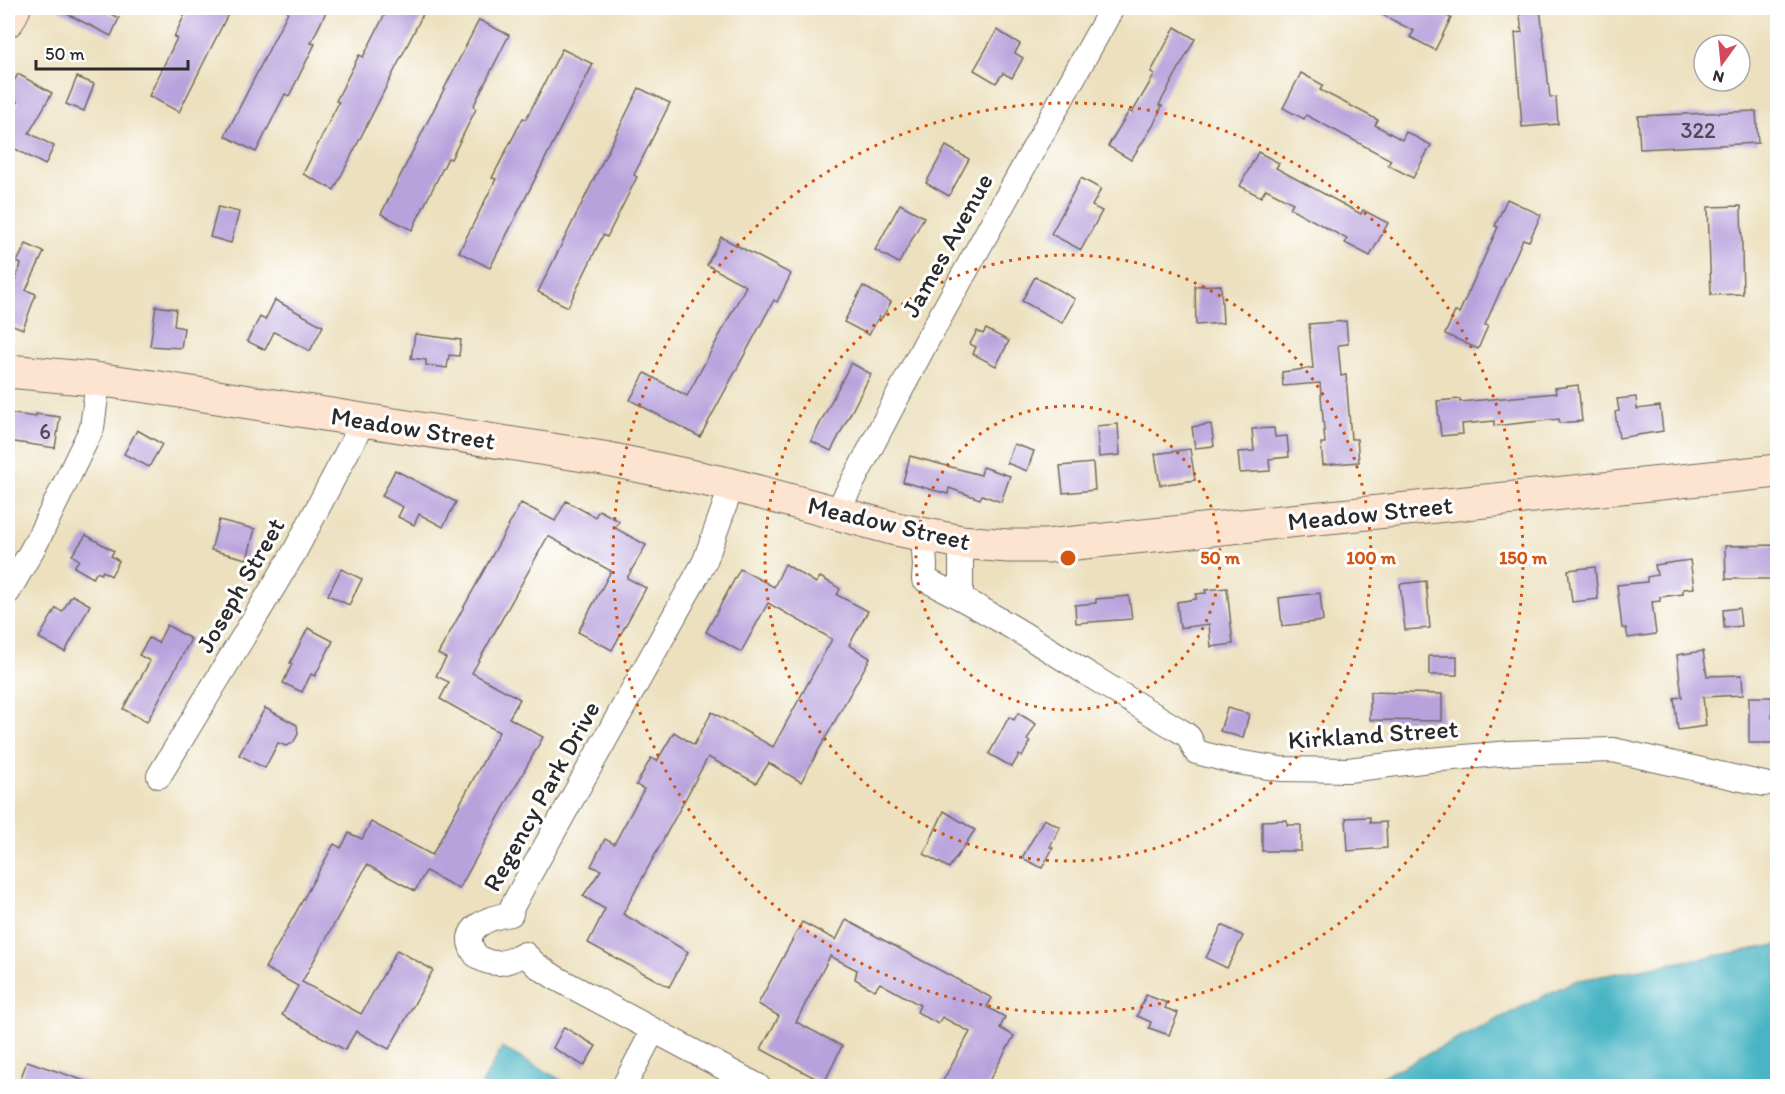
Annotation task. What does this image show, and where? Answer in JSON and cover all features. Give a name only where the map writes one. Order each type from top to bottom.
[{"type":"street","points":[[8,21],[14,8]]},
{"type":"street","name":"James Avenue","points":[[837,512],[931,333],[1112,8]]},
{"type":"street","name":"Meadow Street","points":[[8,371],[95,379],[592,456],[732,485],[923,534],[961,542],[1008,546],[1046,546],[1778,471]]},
{"type":"street","points":[[8,592],[37,541],[92,428],[96,397],[95,379]]},
{"type":"street","name":"Joseph Street","points":[[159,776],[295,551],[364,420]]},
{"type":"street","name":"Regency Park Drive","points":[[732,485],[705,561],[531,870],[512,907],[511,914],[487,919],[478,924],[472,936],[473,952],[483,960],[501,964],[525,954],[546,972],[758,1086]]},
{"type":"street","name":"Kirkland Street","points":[[923,534],[924,579],[961,597],[1184,733],[1189,737],[1196,752],[1231,761],[1280,769],[1348,770],[1510,753],[1613,750],[1764,784]]},
{"type":"street","points":[[961,542],[961,597]]},
{"type":"street","points":[[624,1086],[653,1031]]},
{"type":"water","points":[[1777,945],[1777,1086],[1364,1086],[1574,981]]},
{"type":"water","points":[[502,1048],[570,1085],[487,1086],[482,1084]]},
{"type":"building","points":[[55,8],[99,8],[119,18],[111,36]]},
{"type":"building","points":[[188,8],[231,8],[179,112],[149,96],[177,38],[174,37]]},
{"type":"building","points":[[290,8],[328,8],[311,43],[315,44],[289,96],[285,94],[256,152],[225,136]]},
{"type":"building","points":[[388,8],[426,8],[334,190],[303,174],[339,102],[336,101],[359,55],[363,57]]},
{"type":"building","points":[[1369,8],[1431,8],[1451,18],[1435,50],[1410,37],[1414,31]]},
{"type":"building","points":[[1519,8],[1540,8],[1550,98],[1556,97],[1558,124],[1522,127],[1515,33],[1522,32]]},
{"type":"building","points":[[479,20],[509,35],[473,107],[476,109],[451,159],[448,158],[412,230],[381,214]]},
{"type":"building","points":[[1175,27],[1195,39],[1159,105],[1162,106],[1153,126],[1131,160],[1108,146],[1129,111],[1132,113],[1155,74],[1151,72]]},
{"type":"building","points":[[997,30],[1020,44],[1015,53],[1023,58],[1012,78],[1003,73],[996,83],[974,70]]},
{"type":"building","points":[[562,49],[593,64],[490,268],[459,252],[496,179],[492,178]]},
{"type":"building","points":[[1301,73],[1323,85],[1320,90],[1378,120],[1375,125],[1402,140],[1406,132],[1431,145],[1413,178],[1388,165],[1391,160],[1306,115],[1304,119],[1283,108]]},
{"type":"building","points":[[18,74],[52,93],[29,133],[54,146],[45,165],[8,145],[8,123],[18,102],[8,95],[8,91]]},
{"type":"building","points":[[77,77],[94,84],[84,111],[66,104]]},
{"type":"building","points":[[639,88],[670,103],[634,175],[637,177],[607,237],[603,235],[568,307],[538,292]]},
{"type":"building","points":[[1756,111],[1758,143],[1640,149],[1638,116]]},
{"type":"building","points":[[946,146],[969,159],[949,196],[926,183]]},
{"type":"building","points":[[1258,152],[1279,163],[1276,168],[1361,214],[1363,210],[1388,223],[1370,256],[1345,243],[1347,239],[1290,208],[1293,203],[1266,189],[1261,197],[1240,186]]},
{"type":"building","points":[[1081,178],[1101,189],[1092,206],[1102,211],[1081,250],[1051,234]]},
{"type":"building","points":[[1507,199],[1541,215],[1529,241],[1523,239],[1485,325],[1488,326],[1478,349],[1445,334],[1455,312],[1459,313],[1498,227],[1495,226]]},
{"type":"building","points":[[900,204],[924,217],[899,263],[875,250]]},
{"type":"building","points":[[1741,206],[1743,294],[1711,295],[1708,207]]},
{"type":"building","points":[[218,207],[239,212],[231,243],[210,237]]},
{"type":"building","points":[[721,237],[791,274],[777,302],[774,300],[700,437],[630,400],[645,373],[687,396],[746,286],[707,265]]},
{"type":"building","points":[[26,244],[44,252],[26,290],[36,294],[23,329],[8,323],[8,300],[21,264],[17,262]]},
{"type":"building","points":[[1035,277],[1075,299],[1062,323],[1022,301]]},
{"type":"building","points":[[1221,285],[1223,323],[1196,325],[1195,286]]},
{"type":"building","points":[[863,286],[891,302],[882,318],[879,316],[869,335],[844,322]]},
{"type":"building","points":[[275,300],[323,326],[310,351],[274,332],[265,350],[247,341],[260,317],[265,320]]},
{"type":"building","points":[[156,306],[176,309],[174,326],[184,328],[181,348],[150,346]]},
{"type":"building","points":[[1346,321],[1348,344],[1338,345],[1341,376],[1346,375],[1351,439],[1357,439],[1359,462],[1323,465],[1321,443],[1325,443],[1320,383],[1283,386],[1282,372],[1313,368],[1309,324]]},
{"type":"building","points":[[986,329],[1009,341],[996,366],[973,354],[976,347],[970,344],[977,331],[983,334]]},
{"type":"building","points":[[415,334],[461,340],[459,356],[449,355],[447,368],[426,365],[426,360],[411,358]]},
{"type":"building","points":[[851,363],[871,374],[831,451],[811,441]]},
{"type":"building","points":[[1578,385],[1582,421],[1559,423],[1559,419],[1494,426],[1494,421],[1462,424],[1463,434],[1441,436],[1437,401],[1460,399],[1460,402],[1556,393],[1555,388]]},
{"type":"building","points":[[1636,397],[1637,409],[1660,406],[1663,431],[1619,438],[1615,412],[1619,411],[1617,399]]},
{"type":"building","points":[[8,413],[36,417],[36,414],[60,417],[55,448],[8,441]]},
{"type":"building","points":[[1118,424],[1120,455],[1099,457],[1097,426]]},
{"type":"building","points":[[1211,424],[1214,446],[1195,448],[1192,427]]},
{"type":"building","points":[[1274,428],[1275,437],[1287,436],[1289,457],[1269,459],[1270,471],[1240,473],[1238,452],[1254,451],[1252,429]]},
{"type":"building","points":[[137,430],[162,444],[149,467],[124,454]]},
{"type":"building","points":[[1014,444],[1034,451],[1027,471],[1007,463]]},
{"type":"building","points":[[1190,449],[1195,480],[1160,485],[1155,454]]},
{"type":"building","points":[[910,456],[981,475],[983,467],[1010,476],[1001,502],[982,495],[980,499],[949,488],[948,494],[903,482]]},
{"type":"building","points":[[1093,463],[1095,490],[1063,493],[1060,466]]},
{"type":"building","points":[[395,470],[456,502],[443,527],[419,514],[414,525],[398,517],[403,507],[382,496]]},
{"type":"building","points":[[566,501],[595,517],[599,510],[619,521],[615,528],[646,545],[627,578],[646,588],[612,650],[578,632],[611,571],[548,536],[472,673],[520,699],[509,718],[543,737],[459,889],[426,871],[415,891],[367,865],[302,982],[361,1014],[397,950],[433,970],[389,1049],[356,1031],[345,1050],[282,1015],[298,986],[265,968],[334,844],[341,848],[349,833],[362,839],[371,822],[432,855],[499,732],[440,699],[449,682],[436,676],[446,658],[438,654],[521,503],[555,521]]},
{"type":"building","points":[[219,520],[255,529],[247,559],[211,550]]},
{"type":"building","points":[[86,535],[114,551],[111,556],[119,561],[111,576],[103,571],[101,574],[97,572],[93,578],[74,567],[79,560],[72,555]]},
{"type":"building","points":[[1778,545],[1778,579],[1726,579],[1725,546]]},
{"type":"building","points":[[1690,560],[1694,588],[1683,589],[1683,594],[1660,597],[1660,601],[1652,602],[1656,634],[1628,638],[1626,628],[1622,628],[1617,585],[1647,582],[1647,577],[1657,575],[1655,565]]},
{"type":"building","points":[[785,564],[816,583],[820,577],[831,583],[840,589],[837,595],[868,611],[849,645],[870,658],[801,782],[769,763],[756,783],[708,757],[623,914],[688,952],[669,987],[588,943],[605,909],[583,896],[601,870],[591,866],[605,839],[614,844],[644,789],[636,785],[651,758],[657,761],[674,732],[694,745],[712,712],[773,747],[832,639],[768,603],[741,652],[706,632],[740,569],[774,587]]},
{"type":"building","points":[[1595,567],[1598,599],[1572,602],[1568,570]]},
{"type":"building","points":[[341,569],[362,579],[349,605],[328,595]]},
{"type":"building","points":[[1426,581],[1430,628],[1405,630],[1400,584]]},
{"type":"building","points":[[1227,588],[1233,644],[1211,647],[1209,624],[1180,628],[1177,602],[1196,599],[1196,594],[1206,593],[1205,590]]},
{"type":"building","points":[[1320,593],[1323,621],[1282,626],[1279,598]]},
{"type":"building","points":[[72,595],[90,605],[65,652],[39,638],[56,608],[62,612]]},
{"type":"building","points":[[1129,596],[1132,619],[1076,623],[1075,605],[1096,603],[1096,599]]},
{"type":"building","points":[[1739,608],[1741,626],[1724,628],[1723,610]]},
{"type":"building","points":[[167,625],[191,639],[147,722],[123,709],[150,661],[139,655],[149,638],[158,643]]},
{"type":"building","points":[[308,628],[333,641],[315,676],[311,674],[302,692],[283,683],[292,664],[290,663]]},
{"type":"building","points":[[1703,651],[1707,676],[1742,675],[1743,695],[1703,697],[1706,726],[1678,730],[1674,698],[1682,697],[1677,655]]},
{"type":"building","points":[[1429,656],[1457,656],[1457,675],[1429,675]]},
{"type":"building","points":[[1370,692],[1442,694],[1442,721],[1370,720]]},
{"type":"building","points":[[1749,697],[1772,697],[1772,718],[1778,718],[1778,743],[1749,743]]},
{"type":"building","points":[[265,708],[297,725],[298,734],[293,743],[286,746],[278,743],[265,768],[239,755]]},
{"type":"building","points":[[1227,708],[1249,714],[1243,738],[1220,731]]},
{"type":"building","points":[[1018,713],[1036,724],[1027,740],[1030,742],[1022,757],[1019,755],[1012,767],[989,754],[1009,717],[1014,720]]},
{"type":"building","points":[[944,811],[975,830],[949,868],[924,854]]},
{"type":"building","points":[[1370,817],[1370,823],[1386,822],[1387,848],[1348,851],[1346,818]]},
{"type":"building","points":[[1044,819],[1060,827],[1050,847],[1053,848],[1042,868],[1022,858]]},
{"type":"building","points":[[1287,820],[1287,825],[1301,825],[1301,851],[1262,851],[1262,821]]},
{"type":"building","points":[[846,920],[992,998],[987,1007],[1005,1017],[1000,1028],[1014,1036],[986,1086],[940,1086],[970,1032],[942,1017],[938,1024],[917,1012],[920,1005],[880,983],[875,990],[865,985],[855,979],[857,970],[830,956],[796,1022],[842,1046],[824,1083],[761,1049],[779,1016],[758,1004],[802,922],[836,940]]},
{"type":"building","points":[[1222,925],[1243,936],[1227,968],[1206,958]]},
{"type":"building","points":[[1146,995],[1167,1003],[1165,1008],[1178,1013],[1169,1035],[1149,1028],[1151,1022],[1137,1016]]},
{"type":"building","points":[[564,1027],[596,1046],[584,1066],[553,1048]]},
{"type":"building","points":[[27,1061],[94,1084],[94,1086],[18,1086]]}]
